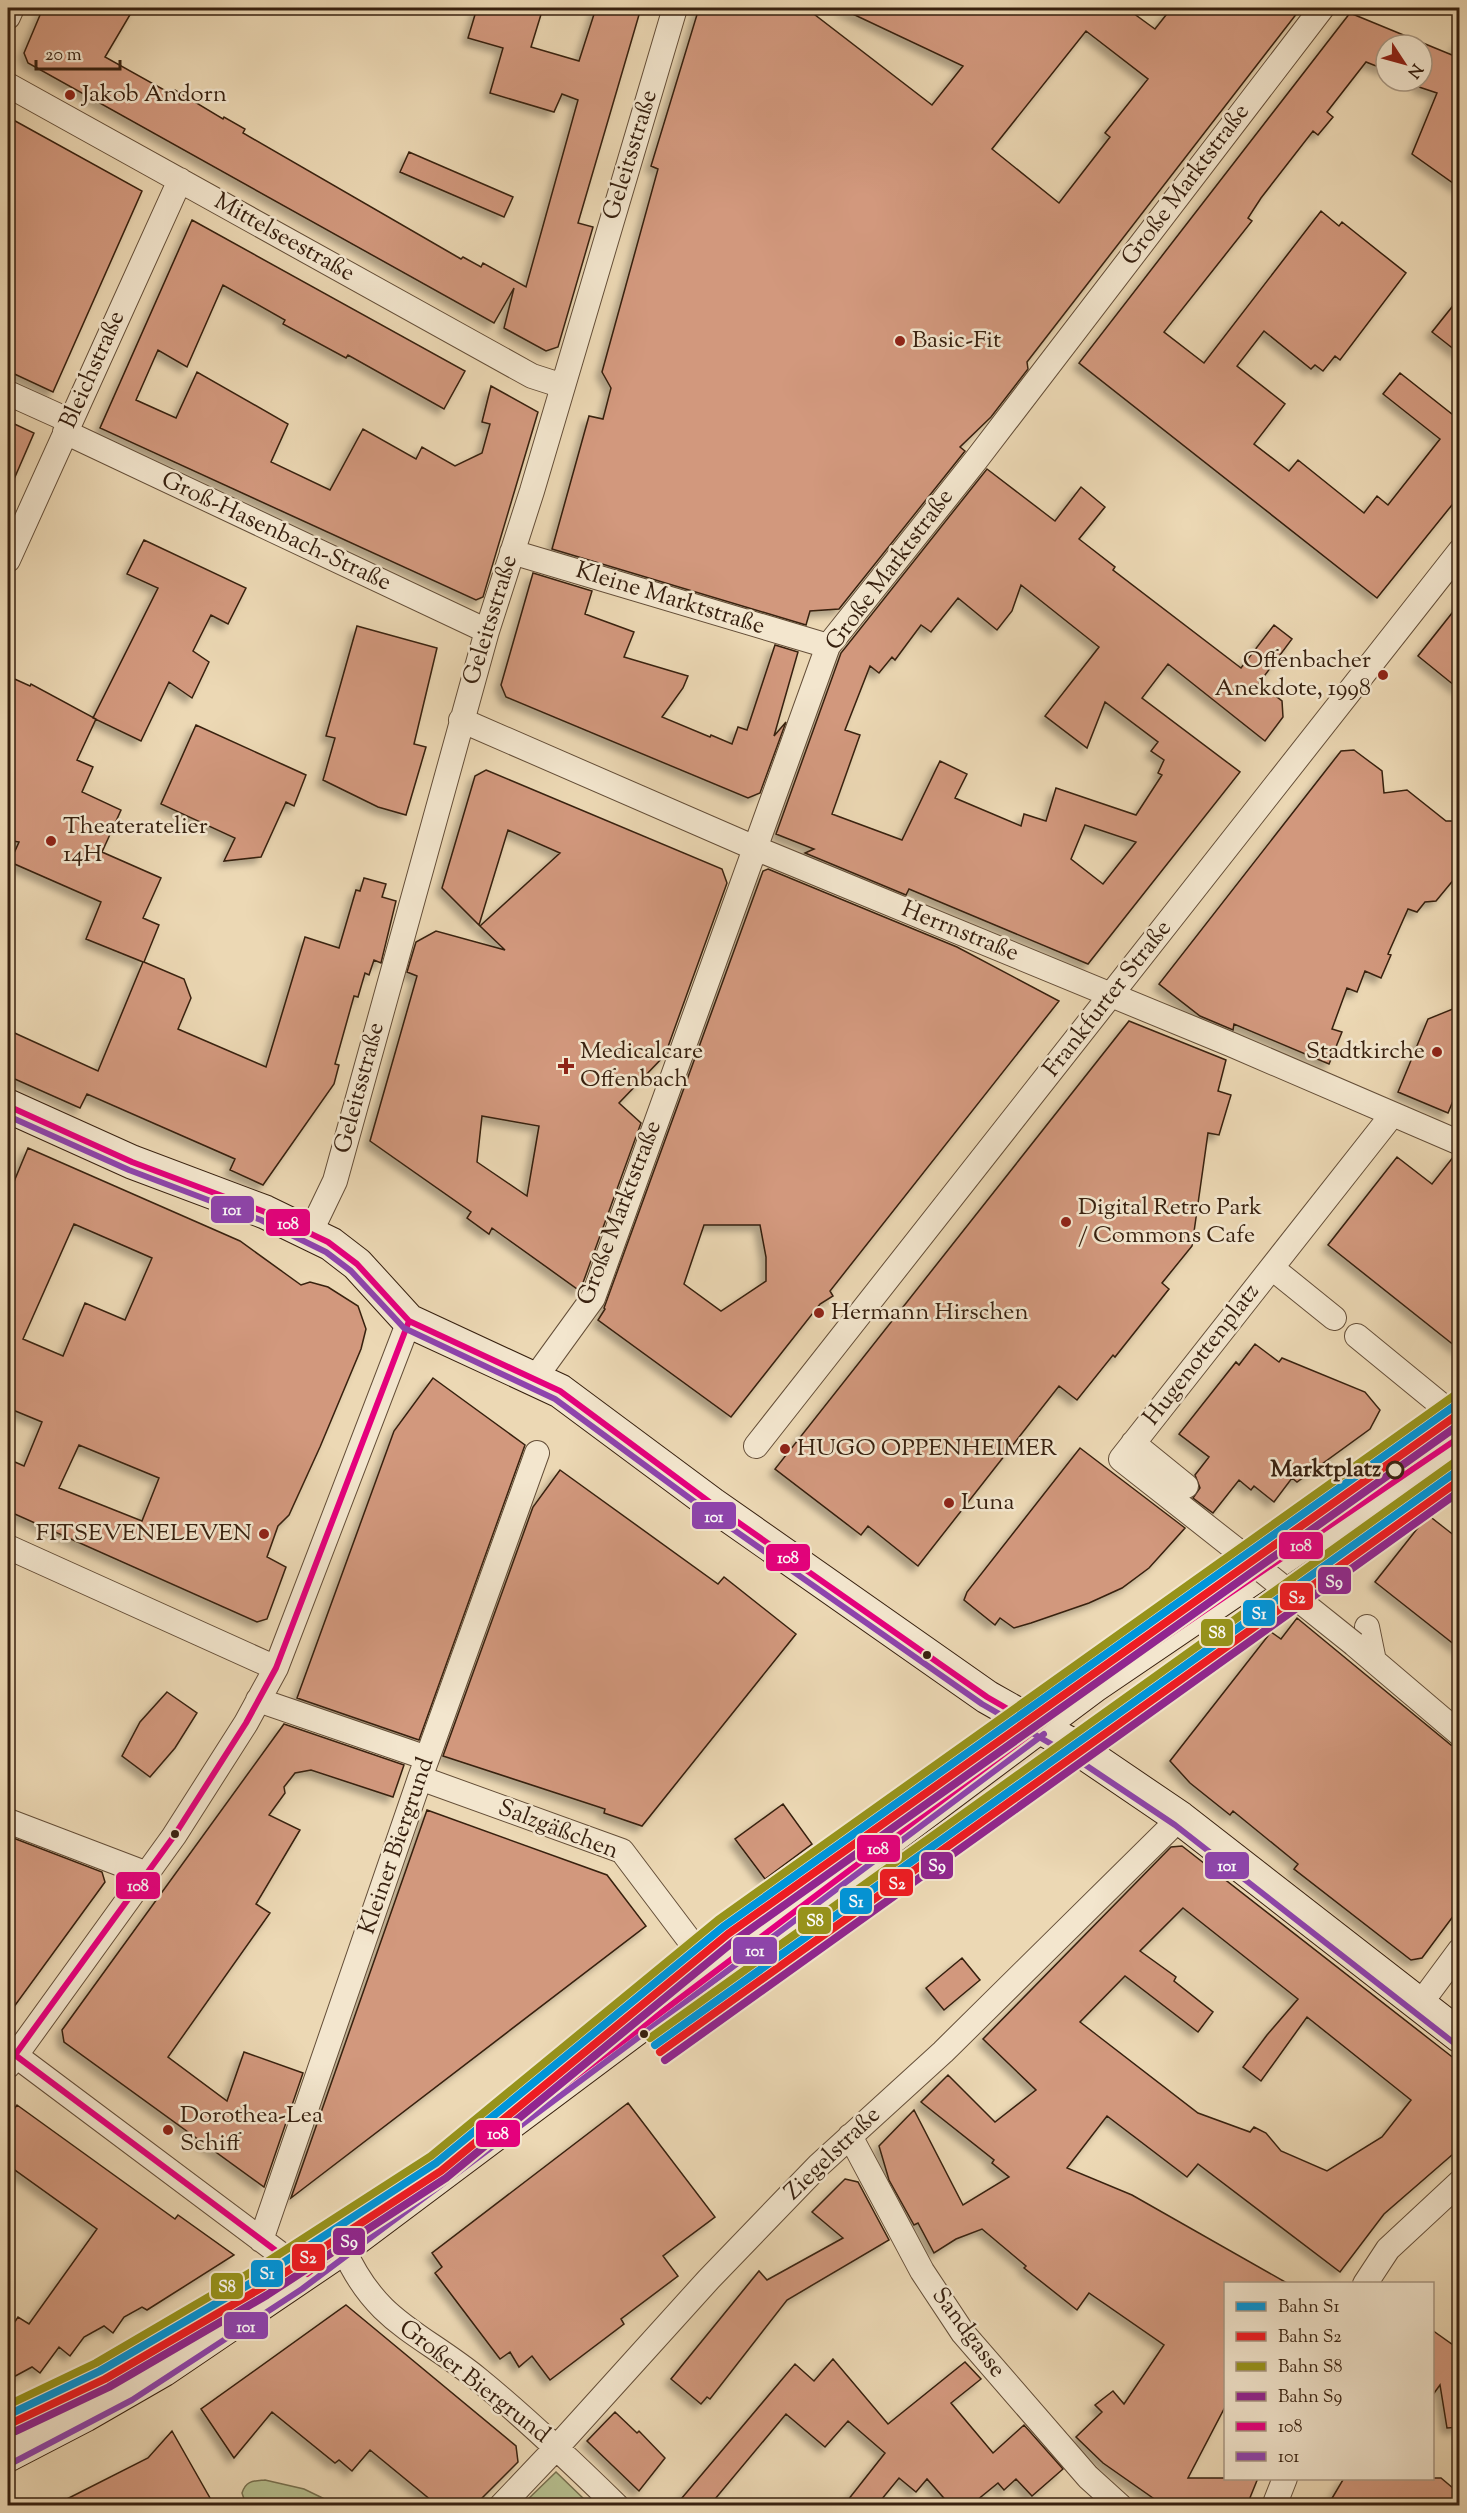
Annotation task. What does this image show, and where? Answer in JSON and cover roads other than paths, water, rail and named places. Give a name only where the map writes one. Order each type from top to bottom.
[{"type":"main road","points":[[8,1106],[132,1162],[241,1202],[331,1244],[357,1264],[409,1321],[560,1391],[712,1504],[987,1697],[1122,1777],[1180,1818],[1460,2036]]},
{"type":"main road","points":[[8,2455],[85,2415],[163,2370],[307,2274],[717,1970],[1039,1726],[1455,1425]]},
{"type":"street","points":[[8,17],[12,8]]},
{"type":"street","name":"Geleitsstraße","points":[[310,1233],[335,1181],[461,720],[675,8]]},
{"type":"street","name":"Große Marktstraße","points":[[535,1378],[593,1298],[828,646],[976,460],[1322,8]]},
{"type":"street","name":"Mittelseestraße","points":[[8,85],[532,376],[563,386]]},
{"type":"street","name":"Bleichstraße","points":[[8,560],[180,180]]},
{"type":"street","name":"Groß-Hasenbach-Straße","points":[[8,393],[67,427],[487,631]]},
{"type":"street","name":"Frankfurter Straße","points":[[756,1446],[1460,551]]},
{"type":"street","name":"Kleine Marktstraße","points":[[512,552],[828,646]]},
{"type":"street","name":"Herrnstraße","points":[[461,720],[755,848],[1111,994],[1460,1143]]},
{"type":"street","name":"Hugenottenplatz","points":[[1392,1115],[1121,1459],[1180,1493],[1361,1635],[1374,1661],[1460,1734]]},
{"type":"street","name":"Hugenottenplatz","points":[[1272,1268],[1334,1318]]},
{"type":"street","points":[[307,2274],[11,2061],[147,1874],[224,1760],[276,1668],[409,1321]]},
{"type":"street","points":[[1358,1336],[1455,1425]]},
{"type":"street","name":"Kleiner Biergrund","points":[[261,2240],[424,1768],[537,1453]]},
{"type":"street","points":[[8,1547],[276,1668]]},
{"type":"street","name":"Salzgäßchen","points":[[258,1700],[622,1851],[690,1941],[717,1970]]},
{"type":"street","name":"Ziegelstraße","points":[[501,2505],[557,2447],[709,2279],[850,2136],[943,2052],[1180,1818]]},
{"type":"street","points":[[8,1821],[147,1874]]},
{"type":"street","points":[[1420,2004],[1460,1950]]},
{"type":"street","name":"Sandgasse","points":[[850,2136],[922,2271],[963,2333],[1088,2477],[1120,2505]]},
{"type":"street","points":[[1366,2282],[1388,2249],[1460,2182]]},
{"type":"street","name":"Großer Biergrund","points":[[343,2248],[360,2283],[380,2308],[417,2337],[451,2357],[557,2447],[617,2505]]},
{"type":"street","points":[[1274,2505],[1284,2480]]},
{"type":"rail line","name":"S8","points":[[8,2405],[96,2363],[253,2271],[431,2156],[718,1920],[1455,1395]]},
{"type":"rail line","name":"S1","points":[[8,2415],[100,2371],[258,2279],[436,2163],[723,1927],[1460,1402]]},
{"type":"rail line","name":"S2","points":[[12,2423],[105,2379],[263,2287],[441,2171],[728,1934],[1460,1413]]},
{"type":"rail line","name":"S9","points":[[16,2431],[109,2387],[267,2295],[446,2178],[734,1941],[1460,1424]]},
{"type":"rail line","name":"S8","points":[[650,2038],[1455,1462]]},
{"type":"rail line","name":"S1","points":[[655,2045],[1460,1469]]},
{"type":"rail line","name":"S2","points":[[660,2052],[1460,1480]]},
{"type":"rail line","name":"S9","points":[[665,2060],[1460,1491]]},
{"type":"place","name":"Jakob Andorn","points":[[70,95]]},
{"type":"place","name":"Basic-Fit","points":[[900,341]]},
{"type":"place","name":"Offenbacher Anekdote, 1998","points":[[1383,675]]},
{"type":"place","name":"Theateratelier 14H","points":[[51,841]]},
{"type":"place","name":"Stadtkirche","points":[[1437,1052]]},
{"type":"place","name":"Medicalcare Offenbach","points":[[566,1066]]},
{"type":"place","name":"Digital Retro Park / Commons Cafe","points":[[1066,1222]]},
{"type":"place","name":"Hermann Hirschen","points":[[819,1313]]},
{"type":"place","name":"HUGO OPPENHEIMER","points":[[785,1449]]},
{"type":"place","name":"Marktplatz","points":[[1395,1470]]},
{"type":"place","name":"Luna","points":[[949,1503]]},
{"type":"place","name":"FITSEVENELEVEN","points":[[264,1534]]},
{"type":"place","name":"Dorothea-Lea Schiff","points":[[168,2130]]}]
